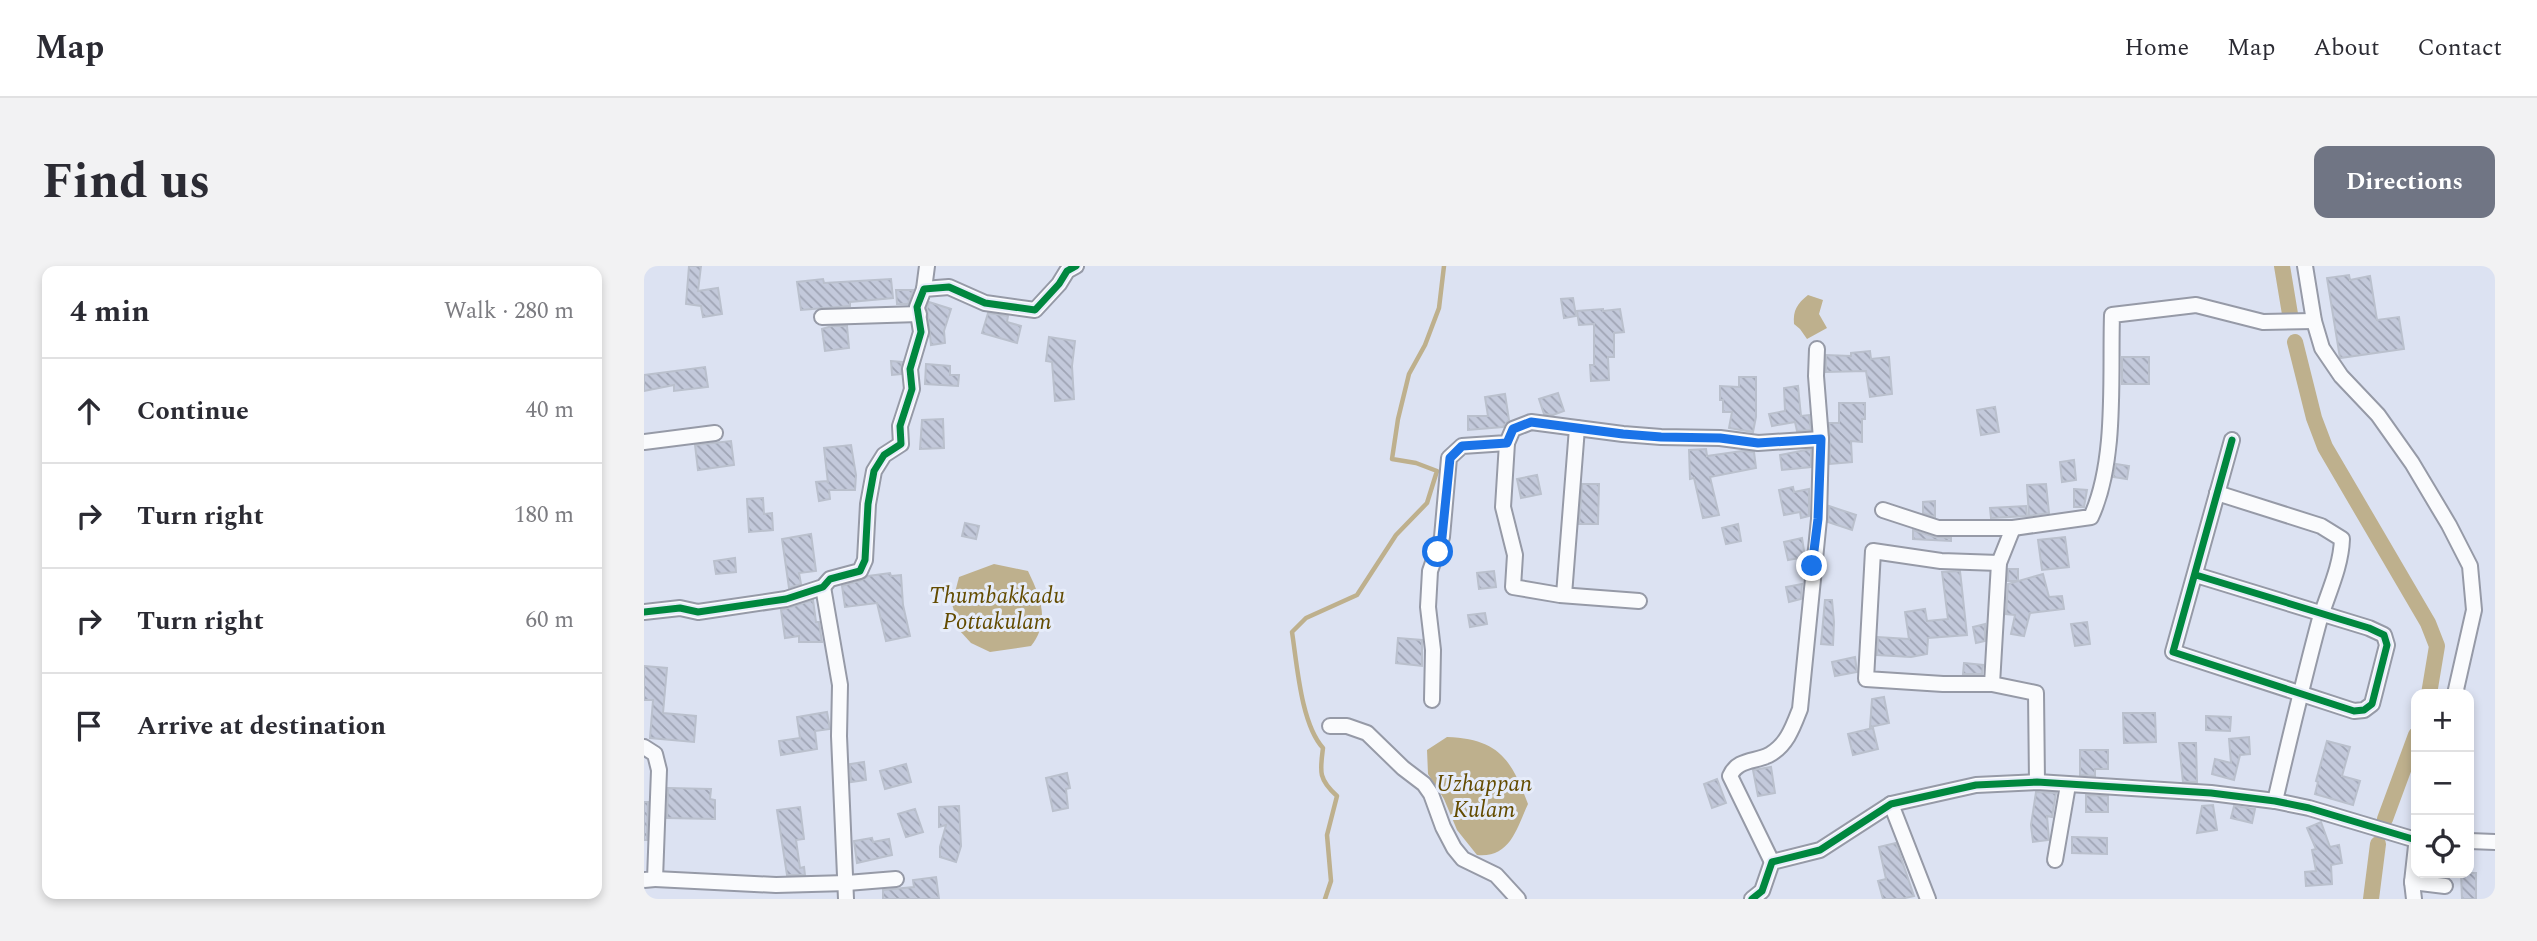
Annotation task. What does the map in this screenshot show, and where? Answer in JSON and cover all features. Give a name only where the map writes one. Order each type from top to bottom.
[{"type":"street","points":[[644,612],[680,608],[698,612],[786,599],[823,587],[830,579],[860,571],[865,560],[868,504],[874,471],[884,455],[901,444],[900,426],[912,389],[910,369],[921,332],[919,299],[924,289],[928,266]]},
{"type":"street","points":[[924,289],[949,286],[985,303],[1035,310],[1068,271],[1076,266]]},
{"type":"street","points":[[2305,266],[2322,348],[2341,376],[2378,415],[2412,463],[2470,566],[2474,610],[2456,689]]},
{"type":"street","points":[[1883,510],[1938,528],[2013,528],[2091,517],[2099,499],[2108,448],[2112,315],[2196,304],[2263,322],[2315,321]]},
{"type":"street","points":[[822,317],[919,314]]},
{"type":"street","points":[[1752,899],[1762,891],[1772,862],[1730,776],[1735,767],[1768,755],[1789,737],[1800,709],[1818,519],[1821,439],[1816,376],[1817,349]]},
{"type":"street","points":[[1639,601],[1564,596],[1513,587],[1515,555],[1503,507],[1507,443],[1513,429],[1531,422],[1661,437],[1720,438],[1758,443],[1821,439]]},
{"type":"street","points":[[1564,596],[1577,428]]},
{"type":"street","points":[[644,442],[715,433]]},
{"type":"street","points":[[2196,575],[2369,628],[2384,635],[2387,645],[2372,704],[2364,710],[2354,710],[2173,652],[2232,440]]},
{"type":"street","points":[[1432,700],[1433,650],[1428,607],[1430,571],[1442,537],[1450,458],[1462,446],[1507,443]]},
{"type":"street","points":[[2217,493],[2321,526],[2342,540],[2341,553],[2300,693],[2275,801]]},
{"type":"street","points":[[1992,684],[1999,563],[2013,528]]},
{"type":"street","points":[[1999,563],[1941,561],[1872,551],[1866,679],[1992,684],[2036,693],[2037,782]]},
{"type":"street","points":[[823,587],[840,685],[839,736],[846,899]]},
{"type":"street","points":[[1330,726],[1347,726],[1367,733],[1424,784],[1458,853],[1463,859],[1496,875],[1518,899]]},
{"type":"street","points":[[644,747],[655,754],[659,770],[650,880],[776,886],[896,879]]},
{"type":"street","points":[[1772,862],[1820,850],[1891,804],[1976,785],[2037,782],[2211,793],[2275,801],[2309,808],[2411,839]]},
{"type":"street","points":[[2055,860],[2068,785]]},
{"type":"street","points":[[1891,804],[1928,899]]},
{"type":"street","points":[[2474,841],[2495,842]]},
{"type":"street","points":[[2412,878],[2414,899]]},
{"type":"street","points":[[2412,882],[2445,886]]},
{"type":"water","points":[[1808,295],[1823,300],[1819,314],[1827,328],[1807,339],[1794,324],[1794,315],[1796,308]]},
{"type":"water","name":"Thumbakkadu Pottakulam","points":[[994,564],[1028,571],[1042,608],[1041,627],[1031,646],[990,652],[971,643],[960,631],[952,604],[959,577]]},
{"type":"water","name":"Uzhappan Kulam","points":[[1447,737],[1479,742],[1491,747],[1509,764],[1522,788],[1528,804],[1510,840],[1497,852],[1477,855],[1457,830],[1444,799],[1428,774],[1427,750]]},
{"type":"building","points":[[689,266],[701,266],[698,291],[718,288],[722,314],[703,317],[701,306],[686,304]]},
{"type":"building","points":[[2349,275],[2350,280],[2370,276],[2377,320],[2399,317],[2404,349],[2340,358],[2327,278]]},
{"type":"building","points":[[823,279],[824,283],[891,279],[893,298],[850,302],[850,306],[801,310],[797,282]]},
{"type":"building","points":[[896,290],[913,290],[908,304],[897,304]]},
{"type":"building","points":[[1573,298],[1576,316],[1564,318],[1561,299]]},
{"type":"building","points":[[929,302],[951,309],[944,331],[945,343],[931,345],[927,308]]},
{"type":"building","points":[[1620,309],[1624,332],[1614,333],[1614,357],[1608,357],[1609,380],[1591,381],[1590,365],[1594,365],[1594,324],[1579,325],[1577,311]]},
{"type":"building","points":[[988,313],[1008,316],[1007,322],[1021,326],[1017,343],[982,333]]},
{"type":"building","points":[[847,326],[849,348],[825,351],[822,329]]},
{"type":"building","points":[[1049,337],[1075,341],[1072,366],[1074,399],[1055,401],[1052,362],[1046,361]]},
{"type":"building","points":[[1870,351],[1871,359],[1889,357],[1892,394],[1870,397],[1866,371],[1826,372],[1826,355],[1851,356],[1851,353]]},
{"type":"building","points":[[2122,357],[2149,357],[2149,384],[2122,384]]},
{"type":"building","points":[[891,361],[902,362],[901,374],[892,375]]},
{"type":"building","points":[[926,364],[950,366],[950,375],[959,375],[958,386],[925,384]]},
{"type":"building","points":[[705,367],[708,387],[674,391],[674,385],[644,391],[644,375]]},
{"type":"building","points":[[1739,377],[1756,377],[1756,417],[1753,432],[1729,428],[1732,412],[1723,412],[1720,386],[1739,387]]},
{"type":"building","points":[[1798,386],[1801,416],[1809,415],[1811,430],[1797,431],[1795,422],[1772,426],[1769,414],[1785,411],[1784,388]]},
{"type":"building","points":[[1558,393],[1564,411],[1553,415],[1544,414],[1539,399]]},
{"type":"building","points":[[1505,394],[1509,420],[1503,427],[1468,430],[1468,416],[1488,416],[1485,397]]},
{"type":"building","points":[[1839,403],[1865,403],[1862,442],[1851,441],[1852,462],[1830,464],[1829,423],[1839,423]]},
{"type":"building","points":[[1995,407],[1999,432],[1981,435],[1977,410]]},
{"type":"building","points":[[943,419],[944,448],[920,449],[922,420]]},
{"type":"building","points":[[731,441],[734,465],[698,470],[695,445]]},
{"type":"building","points":[[851,445],[856,475],[855,490],[829,490],[830,499],[819,501],[816,482],[828,483],[824,448]]},
{"type":"building","points":[[1706,449],[1707,456],[1754,452],[1756,468],[1710,477],[1719,515],[1703,518],[1694,478],[1690,479],[1689,450]]},
{"type":"building","points":[[1811,449],[1811,467],[1782,470],[1780,455]]},
{"type":"building","points":[[2074,460],[2076,480],[2062,482],[2060,462]]},
{"type":"building","points":[[2116,464],[2129,466],[2127,479],[2113,477]]},
{"type":"building","points":[[1537,475],[1541,494],[1521,498],[1517,479]]},
{"type":"building","points":[[1582,484],[1599,484],[1598,524],[1579,524]]},
{"type":"building","points":[[2046,484],[2049,513],[2029,516],[2027,485]]},
{"type":"building","points":[[1793,487],[1794,492],[1809,489],[1809,516],[1801,518],[1800,512],[1784,515],[1779,490]]},
{"type":"building","points":[[2074,489],[2087,490],[2084,507],[2074,507]]},
{"type":"building","points":[[763,498],[764,514],[772,513],[773,530],[749,532],[747,499]]},
{"type":"building","points":[[1935,501],[1935,517],[1923,513],[1923,502]]},
{"type":"building","points":[[1829,506],[1856,515],[1852,530],[1828,522]]},
{"type":"building","points":[[2026,506],[2027,516],[1991,518],[1990,508]]},
{"type":"building","points":[[965,523],[979,526],[976,539],[962,536]]},
{"type":"building","points":[[1738,524],[1741,541],[1726,544],[1722,528]]},
{"type":"building","points":[[1913,530],[1935,537],[1951,538],[1951,541],[1913,539]]},
{"type":"building","points":[[811,534],[816,571],[799,573],[801,584],[789,588],[782,539]]},
{"type":"building","points":[[2065,537],[2069,567],[2042,570],[2038,540]]},
{"type":"building","points":[[1802,538],[1805,557],[1788,560],[1784,542]]},
{"type":"building","points":[[735,558],[736,572],[716,574],[714,561]]},
{"type":"building","points":[[2008,569],[2018,569],[2018,581],[2008,581]]},
{"type":"building","points":[[1494,571],[1496,587],[1479,589],[1477,573]]},
{"type":"building","points":[[1960,571],[1967,635],[1928,638],[1927,654],[1911,657],[1877,655],[1878,637],[1909,639],[1905,612],[1925,609],[1927,621],[1948,619],[1942,572]]},
{"type":"building","points":[[890,573],[891,576],[901,575],[903,605],[910,636],[886,641],[877,603],[845,607],[842,586],[868,576]]},
{"type":"building","points":[[2043,574],[2049,597],[2062,596],[2064,609],[2030,613],[2024,636],[2011,634],[2015,615],[2006,614],[2008,584]]},
{"type":"building","points":[[1802,584],[1801,599],[1789,602],[1786,587]]},
{"type":"building","points":[[813,600],[822,642],[799,642],[799,636],[785,638],[781,610]]},
{"type":"building","points":[[1825,600],[1832,600],[1833,645],[1821,644]]},
{"type":"building","points":[[1485,613],[1487,624],[1470,627],[1468,615]]},
{"type":"building","points":[[2087,622],[2090,644],[2075,646],[2071,624]]},
{"type":"building","points":[[1985,624],[1985,641],[1976,643],[1973,627]]},
{"type":"building","points":[[1398,638],[1422,640],[1422,666],[1396,663]]},
{"type":"building","points":[[1855,657],[1857,672],[1835,676],[1832,662]]},
{"type":"building","points":[[1964,663],[1983,665],[1982,674],[1963,674]]},
{"type":"building","points":[[644,666],[667,668],[663,713],[696,716],[694,742],[650,738],[653,700],[644,700]]},
{"type":"building","points":[[1884,697],[1889,723],[1870,727],[1872,699]]},
{"type":"building","points":[[827,712],[830,729],[815,731],[817,749],[781,755],[779,741],[800,738],[797,717]]},
{"type":"building","points":[[2123,713],[2155,713],[2156,742],[2124,743]]},
{"type":"building","points":[[2206,716],[2231,717],[2230,731],[2206,730]]},
{"type":"building","points":[[1873,728],[1878,749],[1853,755],[1848,734]]},
{"type":"building","points":[[2249,737],[2250,754],[2240,755],[2234,780],[2212,774],[2215,759],[2231,763],[2229,739]]},
{"type":"building","points":[[2327,741],[2350,747],[2342,776],[2360,781],[2353,805],[2315,794]]},
{"type":"building","points":[[2179,743],[2196,743],[2197,782],[2183,782]]},
{"type":"building","points":[[2080,750],[2108,750],[2108,769],[2095,769],[2095,776],[2080,775]]},
{"type":"building","points":[[864,762],[866,780],[851,782],[850,764]]},
{"type":"building","points":[[906,764],[911,782],[885,789],[880,771]]},
{"type":"building","points":[[1771,767],[1775,793],[1758,796],[1753,770]]},
{"type":"building","points":[[1067,773],[1070,788],[1066,789],[1068,808],[1053,811],[1046,778]]},
{"type":"building","points":[[1717,779],[1726,803],[1712,808],[1704,784]]},
{"type":"building","points":[[668,788],[711,789],[710,799],[715,800],[715,819],[667,818]]},
{"type":"building","points":[[2036,792],[2056,793],[2052,817],[2047,816],[2049,840],[2033,842],[2031,825]]},
{"type":"building","points":[[2086,795],[2108,796],[2108,812],[2086,812]]},
{"type":"building","points":[[644,802],[648,802],[647,840],[644,840]]},
{"type":"building","points":[[2213,805],[2217,830],[2197,833],[2202,806]]},
{"type":"building","points":[[959,806],[961,846],[956,862],[940,857],[946,825],[939,827],[939,807]]},
{"type":"building","points":[[2234,806],[2255,809],[2252,823],[2231,818]]},
{"type":"building","points":[[800,807],[804,839],[796,840],[800,868],[804,867],[805,875],[787,875],[777,810]]},
{"type":"building","points":[[915,809],[923,832],[906,837],[898,814]]},
{"type":"building","points":[[2321,822],[2330,847],[2339,845],[2342,863],[2331,865],[2332,884],[2306,886],[2305,872],[2316,871],[2312,850],[2316,849],[2307,828]]},
{"type":"building","points":[[2072,837],[2107,838],[2107,854],[2072,853]]},
{"type":"building","points":[[872,838],[873,842],[889,839],[892,855],[857,863],[854,841]]},
{"type":"building","points":[[1896,843],[1914,896],[1883,899],[1878,881],[1886,879],[1879,847]]},
{"type":"building","points":[[2476,873],[2476,899],[2462,899],[2461,878],[2474,878]]},
{"type":"building","points":[[936,877],[939,899],[883,899],[883,890],[914,887],[913,880]]},
{"type":"waterway","points":[[1325,899],[1331,881],[1327,835],[1337,796],[1323,779],[1323,748],[1305,709],[1292,632],[1306,618],[1357,595],[1396,535],[1427,503],[1437,471],[1416,463],[1392,459],[1409,374],[1425,345],[1439,308],[1444,266]]},
{"type":"waterway","points":[[2282,266],[2290,314]]},
{"type":"waterway","points":[[2295,342],[2314,418],[2325,447],[2428,623],[2437,646],[2430,689]]},
{"type":"waterway","points":[[2385,819],[2411,749]]},
{"type":"waterway","points":[[2371,899],[2378,844]]},
{"type":"cycle path","points":[[644,612],[680,608],[698,612],[786,599],[823,587],[830,579],[860,571],[865,560],[868,504],[874,471],[884,455],[901,444],[900,426],[912,389],[910,369],[921,332],[917,307],[924,289],[949,287],[985,303],[1035,310],[1067,271],[1076,266]]},
{"type":"cycle path","points":[[2196,575],[2369,628],[2384,635],[2387,645],[2372,704],[2364,710],[2354,711],[2173,652],[2232,440]]},
{"type":"cycle path","points":[[1752,899],[1762,891],[1772,862],[1820,850],[1891,804],[1976,785],[2037,782],[2211,793],[2309,808],[2411,839]]},
{"type":"route","points":[[1438,552],[1450,458],[1462,446],[1507,443],[1513,429],[1531,422],[1623,434],[1720,438],[1758,443],[1821,439],[1818,519],[1812,566]]}]
